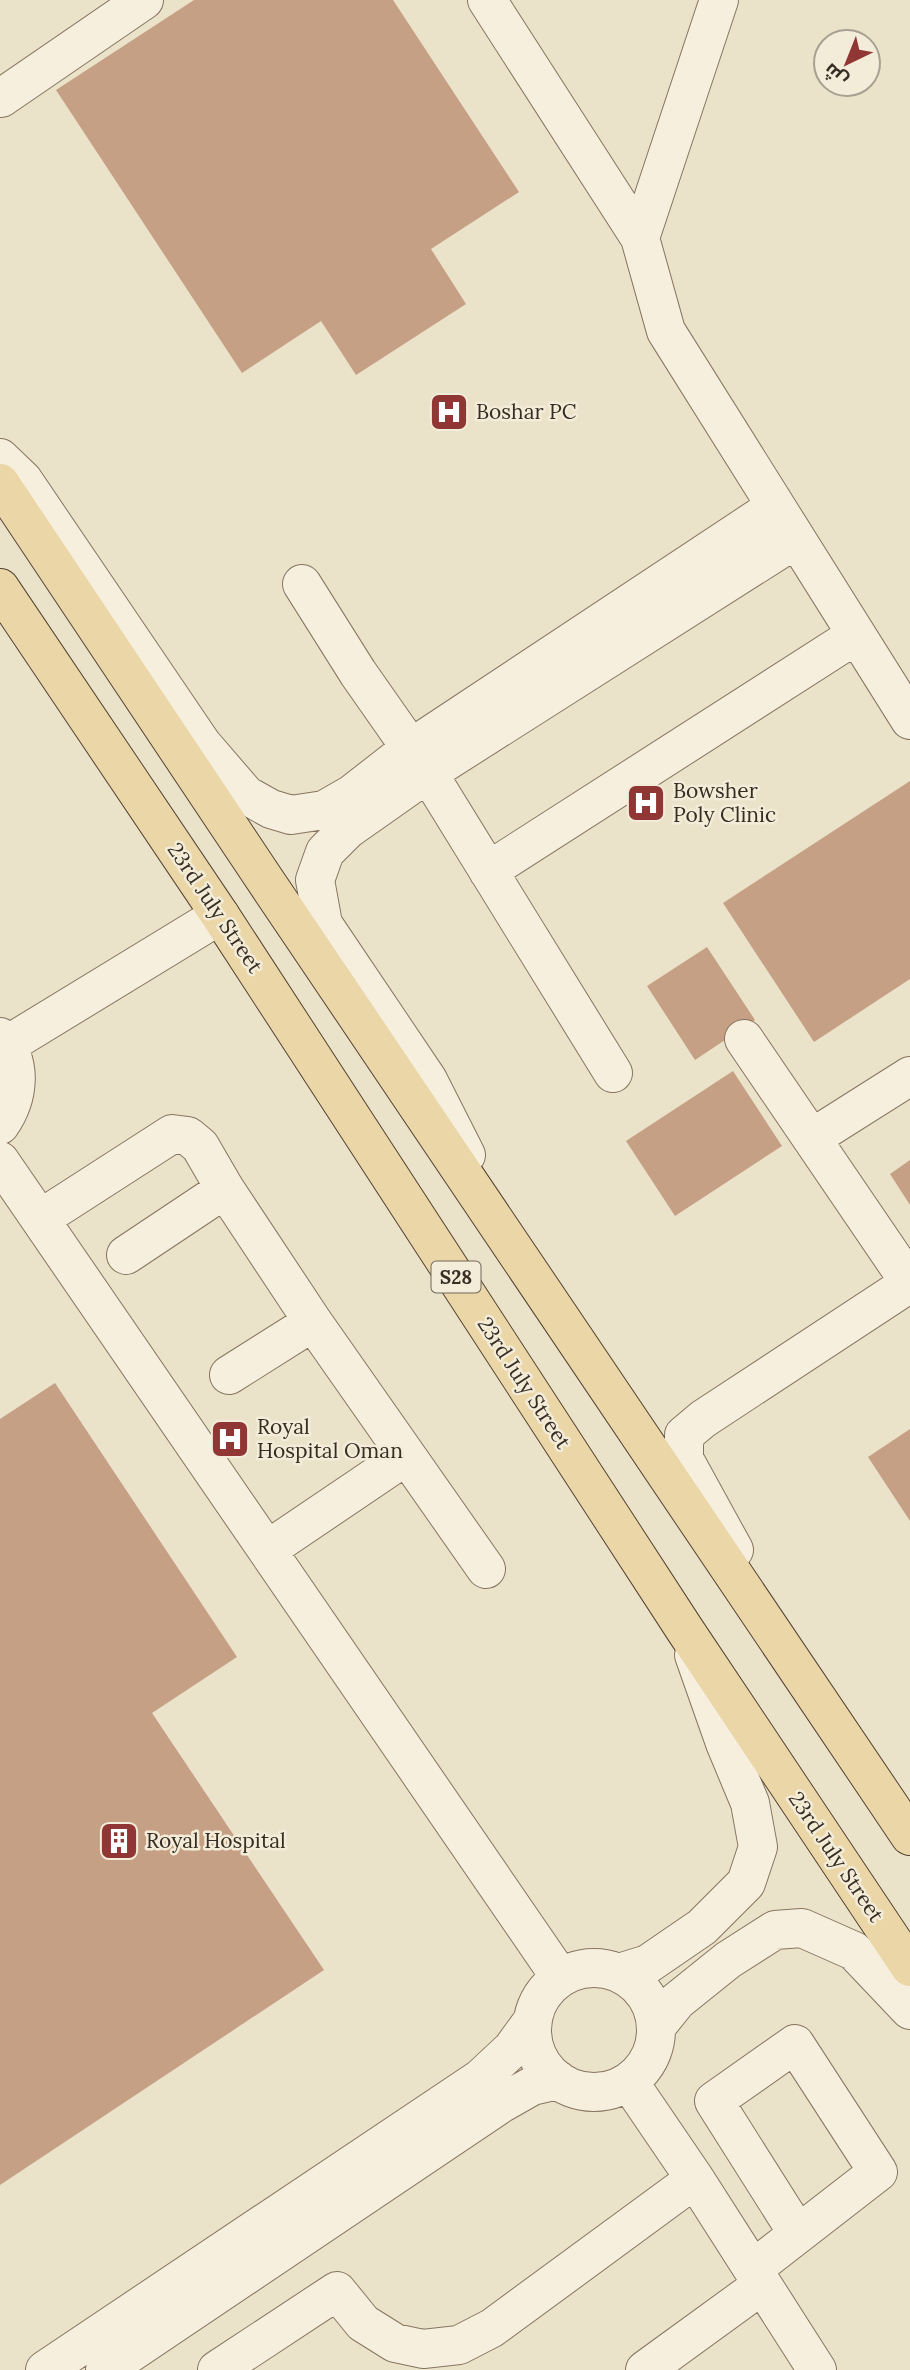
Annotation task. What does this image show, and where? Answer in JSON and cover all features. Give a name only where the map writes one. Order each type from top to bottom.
[{"type":"main road","points":[[0,483],[910,1836]]},
{"type":"main road","name":"23rd July Street","points":[[0,588],[220,915],[685,1630],[910,1967]]},
{"type":"street","points":[[1,98],[144,0]]},
{"type":"street","points":[[487,0],[640,238],[666,331],[910,720]]},
{"type":"street","points":[[640,238],[719,0]]},
{"type":"street","points":[[0,458],[23,480],[202,744],[246,795],[271,809],[291,815],[324,810],[419,761],[796,539]]},
{"type":"street","points":[[513,1248],[428,1080],[323,924],[315,880],[325,852],[419,761],[775,507]]},
{"type":"street","points":[[302,584],[419,761],[613,1073]]},
{"type":"street","points":[[488,871],[856,635]]},
{"type":"street","points":[[0,1125],[12,1106],[16,1086],[15,1065],[4,1041],[220,915]]},
{"type":"street","points":[[744,1039],[910,1283],[703,1419],[684,1435],[684,1459],[799,1672]]},
{"type":"street","points":[[812,1138],[910,1076]]},
{"type":"street","points":[[40,1219],[172,1135],[188,1136],[200,1146],[225,1189],[313,1322],[486,1569]]},
{"type":"street","points":[[0,1161],[560,1978]]},
{"type":"street","points":[[126,1255],[225,1189]]},
{"type":"street","points":[[229,1375],[313,1322]]},
{"type":"street","points":[[267,1550],[406,1456]]},
{"type":"street","points":[[619,1973],[648,1964],[702,1927],[746,1883],[758,1847],[750,1803],[725,1743],[685,1630]]},
{"type":"street","points":[[656,2027],[677,2001],[728,1961],[775,1930],[802,1927],[854,1951],[910,2010]]},
{"type":"street","points":[[599,1968],[619,1973],[633,1982],[645,1995],[653,2010],[656,2027],[654,2048],[644,2067],[629,2082],[611,2090],[593,2092],[574,2088],[558,2080],[545,2068],[537,2053],[532,2037],[538,2004],[547,1989],[560,1978],[579,1969],[599,1968]]},
{"type":"street","points":[[46,2370],[481,2078],[512,2049],[533,2020]]},
{"type":"street","points":[[645,2370],[757,2277],[798,2234],[878,2172],[795,2044],[714,2101],[798,2234]]},
{"type":"street","points":[[105,2370],[502,2103],[532,2086],[558,2080]]},
{"type":"street","points":[[629,2082],[695,2179],[817,2370]]},
{"type":"street","points":[[231,2366],[337,2291],[363,2323],[395,2343],[424,2348],[459,2345],[492,2328],[695,2179]]},
{"type":"building","points":[[194,0],[393,0],[519,192],[431,249],[466,304],[356,375],[321,321],[242,373],[56,90]]},
{"type":"building","points":[[910,781],[910,979],[814,1042],[723,903]]},
{"type":"building","points":[[707,947],[755,1020],[695,1060],[647,986]]},
{"type":"building","points":[[733,1071],[782,1146],[675,1216],[626,1141]]},
{"type":"building","points":[[910,1160],[910,1205],[890,1174]]},
{"type":"building","name":"Royal Hospital","points":[[55,1383],[237,1657],[152,1713],[324,1970],[0,2185],[0,1419]]},
{"type":"building","points":[[910,1429],[910,1521],[868,1457]]},
{"type":"place","name":"Boshar PC","points":[[449,412]]},
{"type":"place","name":"Bowsher Poly Clinic","points":[[646,803]]},
{"type":"place","name":"Royal Hospital Oman","points":[[230,1439]]},
{"type":"place","name":"Royal Hospital","points":[[119,1841]]}]
